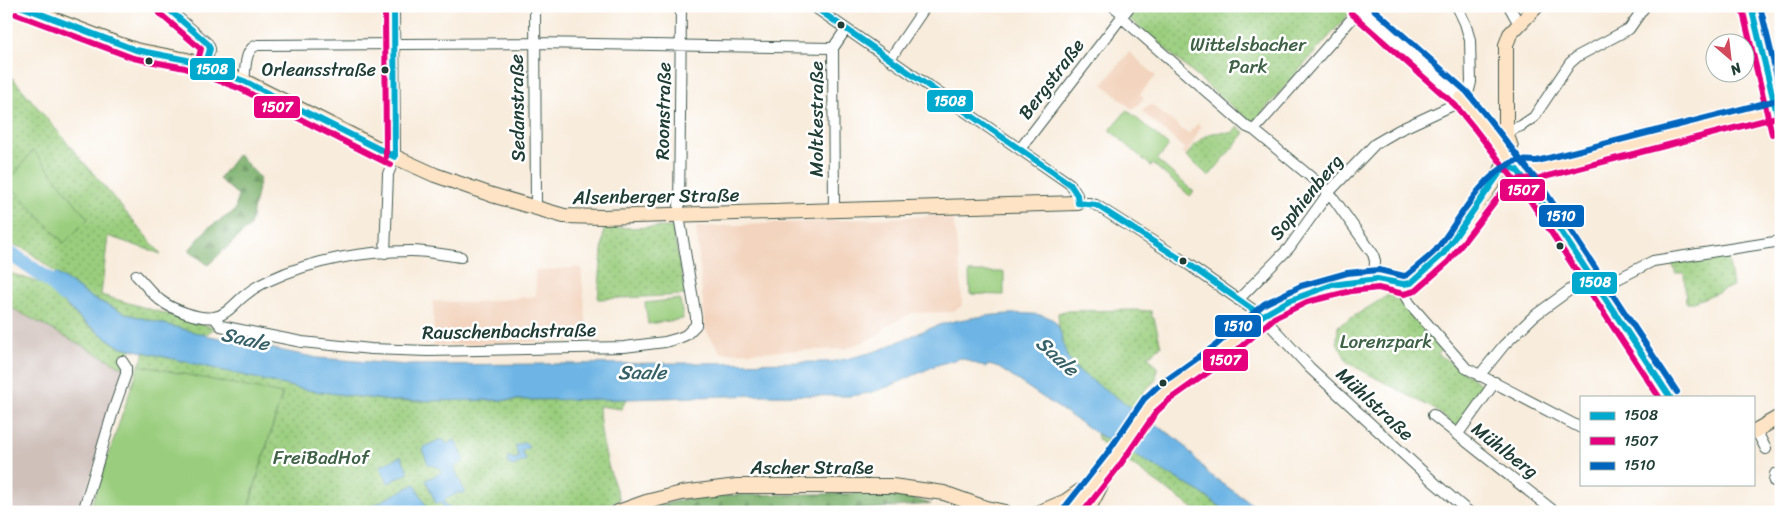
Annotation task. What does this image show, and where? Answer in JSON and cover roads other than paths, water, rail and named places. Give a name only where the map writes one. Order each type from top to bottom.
[{"type":"street","name":"Alsenberger Straße","points":[[19,6],[48,19],[136,50],[187,60],[205,66],[244,81],[395,158],[435,175],[536,209],[576,218],[834,212],[1078,203]]},
{"type":"street","points":[[165,6],[208,44],[210,50],[205,66]]},
{"type":"street","points":[[385,253],[388,174],[395,158],[394,6]]},
{"type":"street","name":"Sedanstraße","points":[[534,6],[536,209]]},
{"type":"street","name":"Roonstraße","points":[[679,216],[680,6]]},
{"type":"street","points":[[890,59],[926,6]]},
{"type":"street","points":[[1113,6],[1124,12],[1247,127],[1254,130],[1329,192],[1373,254],[1375,261],[1374,279]]},
{"type":"street","points":[[1457,6],[1470,40],[1471,82],[1469,90],[1461,99]]},
{"type":"street","points":[[1509,6],[1519,24]]},
{"type":"street","points":[[1087,512],[1098,485],[1145,412],[1163,393],[1220,352],[1262,316],[1291,299],[1315,290],[1349,282],[1384,279],[1404,285],[1413,281],[1438,260],[1479,205],[1505,162],[1507,149],[1498,132],[1506,45],[1510,34],[1537,6]]},
{"type":"street","points":[[1498,132],[1521,126],[1534,117],[1570,63],[1578,56],[1629,29],[1645,6]]},
{"type":"street","points":[[1751,6],[1778,108],[1781,132]]},
{"type":"street","points":[[1254,130],[1360,7],[1498,132],[1520,170],[1669,396]]},
{"type":"street","points":[[819,8],[846,29],[1070,184],[1077,195],[1078,203]]},
{"type":"street","name":"Bergstraße","points":[[1020,149],[1124,12]]},
{"type":"street","name":"Moltkestraße","points":[[834,212],[833,48],[846,29]]},
{"type":"street","points":[[244,81],[248,51],[252,46],[534,43],[833,48]]},
{"type":"street","name":"Sophienberg","points":[[1238,300],[1289,248],[1329,192],[1375,144],[1386,136],[1451,106],[1461,99]]},
{"type":"street","points":[[1501,171],[1510,167],[1520,170],[1538,170],[1778,108]]},
{"type":"street","points":[[1537,195],[1533,185],[1534,178],[1548,167]]},
{"type":"street","points":[[1479,205],[1497,185],[1520,170]]},
{"type":"street","name":"Mühlstraße","points":[[1078,203],[1096,205],[1182,260],[1262,316],[1310,368],[1469,512]]},
{"type":"street","name":"Rauschenbachstraße","points":[[214,317],[221,326],[302,342],[371,349],[428,351],[624,347],[665,342],[686,335],[696,325],[679,216]]},
{"type":"street","points":[[1598,289],[1653,261],[1781,241]]},
{"type":"street","points":[[136,275],[160,300],[170,306],[203,317],[214,317],[233,307],[254,288],[284,273],[346,257],[412,251],[461,256]]},
{"type":"street","points":[[1479,376],[1504,345],[1534,316],[1589,276]]},
{"type":"street","points":[[1404,285],[1404,294],[1410,304],[1466,368],[1580,427]]},
{"type":"street","points":[[83,512],[126,374],[126,368],[122,361]]},
{"type":"street","points":[[1457,435],[1495,382]]},
{"type":"street","name":"Mühlberg","points":[[1433,415],[1555,512]]},
{"type":"street","points":[[1766,449],[1754,431],[1781,416]]},
{"type":"street","points":[[1040,512],[1066,502],[1098,485]]},
{"type":"street","points":[[1072,512],[1098,485]]},
{"type":"street","points":[[1098,485],[1095,504],[1098,512]]},
{"type":"street","name":"Ascher Straße","points":[[618,512],[646,502],[682,493],[737,486],[892,486],[944,493],[986,508],[1005,512]]},
{"type":"water","points":[[56,273],[92,298],[127,314],[205,335],[318,358],[408,365],[830,362],[882,349],[949,322],[997,315],[1030,314],[1043,316],[1052,319],[1056,323],[1068,358],[1077,370],[1181,442],[1209,474],[1263,512],[1228,512],[1197,490],[1096,433],[999,368],[989,365],[985,367],[961,358],[937,365],[870,393],[849,396],[761,395],[627,399],[391,401],[306,390],[118,346],[83,321],[44,284],[50,281]]},
{"type":"water","points":[[441,439],[447,444],[455,440],[464,458],[462,463],[454,467],[465,492],[461,494],[460,492],[444,500],[451,512],[441,512],[443,506],[440,502],[436,504],[426,480],[442,472],[440,468],[428,464],[423,451],[424,447]]},
{"type":"water","points":[[525,442],[529,447],[522,451],[526,460],[513,466],[508,464],[508,456],[515,459],[519,457],[515,446]]},
{"type":"water","points":[[401,456],[409,473],[388,483],[380,466]]},
{"type":"water","points":[[415,484],[427,508],[419,512],[360,512]]},
{"type":"waterway","name":"Saale","points":[[6,253],[13,255],[50,281],[63,295]]},
{"type":"place","name":"Orleansstraße","points":[[385,70]]},
{"type":"park label","name":"Wittelsbacher Park","points":[[1248,55]]},
{"type":"park label","name":"Lorenzpark","points":[[1386,341]]},
{"type":"park label","name":"FreiBadHof","points":[[321,457]]}]
